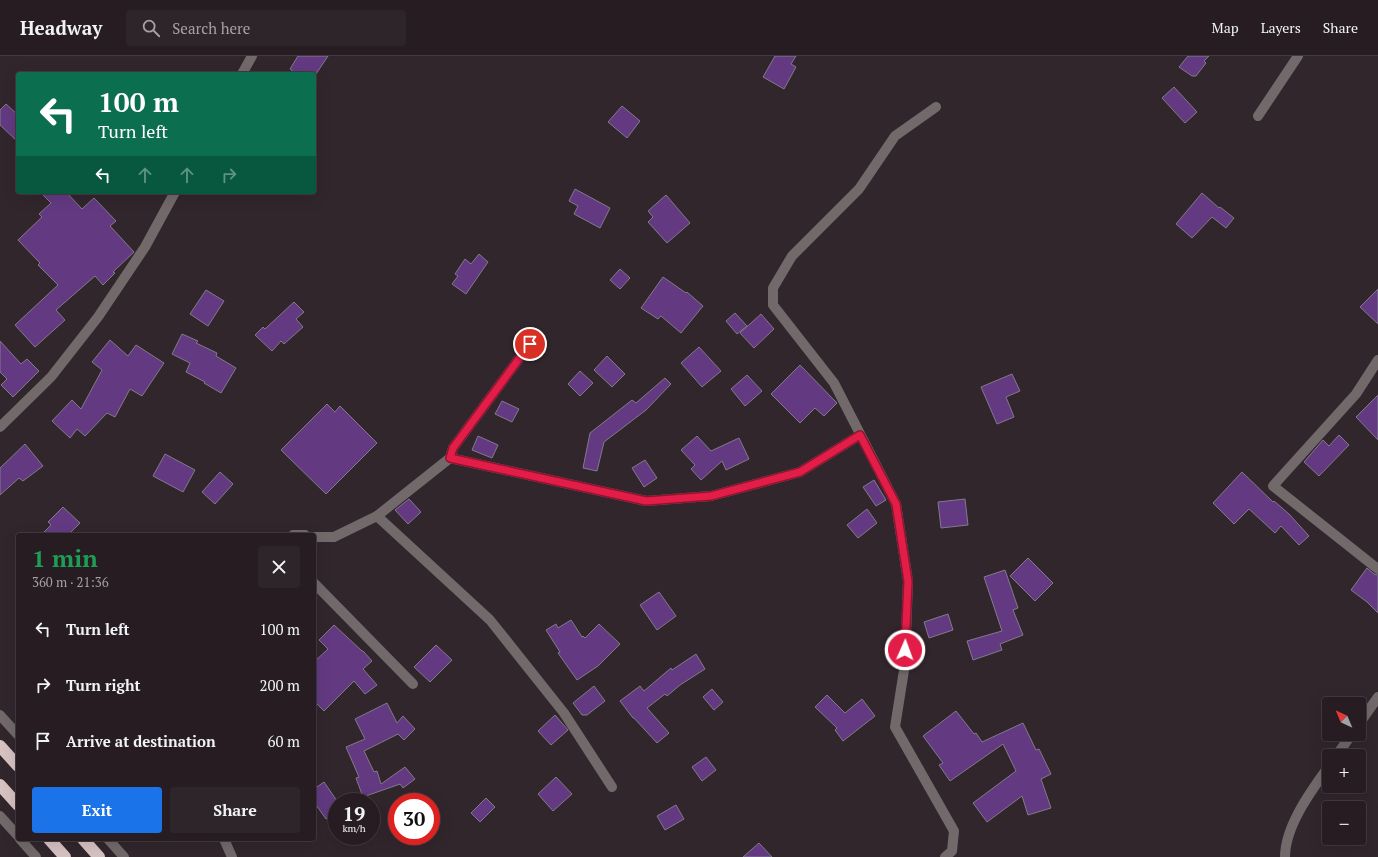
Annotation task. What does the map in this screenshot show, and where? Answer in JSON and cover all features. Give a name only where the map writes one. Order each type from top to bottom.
[{"type":"highway","points":[[0,746],[16,764]]},
{"type":"highway","points":[[0,784],[16,803]]},
{"type":"highway","points":[[51,841],[65,857]]},
{"type":"highway","points":[[85,841],[99,857]]},
{"type":"street","points":[[243,72],[252,56]]},
{"type":"street","points":[[1258,116],[1298,56]]},
{"type":"street","points":[[936,107],[895,136],[858,189],[792,256],[773,288],[773,305],[834,383],[896,504],[908,581],[905,664],[895,727],[954,831],[952,851],[945,857]]},
{"type":"street","points":[[0,427],[6,423],[51,376],[98,317],[145,248],[174,194]]},
{"type":"street","points":[[316,537],[334,537],[377,516],[450,458],[453,448],[530,344]]},
{"type":"street","points":[[1378,360],[1356,394],[1273,486],[1378,570]]},
{"type":"street","points":[[450,458],[646,501],[711,496],[800,472],[860,435]]},
{"type":"street","points":[[377,516],[490,620],[564,713],[612,787]]},
{"type":"street","points":[[316,585],[413,684]]},
{"type":"street","points":[[1366,714],[1378,697]]},
{"type":"street","points":[[0,715],[16,733]]},
{"type":"street","points":[[1285,857],[1285,844],[1302,804],[1322,776]]},
{"type":"street","points":[[0,816],[16,834]]},
{"type":"street","points":[[22,841],[36,857]]},
{"type":"street","points":[[110,841],[124,857]]},
{"type":"street","points":[[225,841],[232,857]]},
{"type":"building","points":[[298,56],[328,56],[316,74],[316,72],[294,72],[290,69]]},
{"type":"building","points":[[775,56],[796,56],[791,64],[796,67],[784,89],[763,77]]},
{"type":"building","points":[[1188,56],[1209,56],[1204,61],[1206,63],[1196,76],[1192,76],[1179,67]]},
{"type":"building","points":[[1174,87],[1197,112],[1185,123],[1162,98]]},
{"type":"building","points":[[6,104],[16,113],[16,140],[0,125],[0,110]]},
{"type":"building","points":[[622,106],[640,121],[627,138],[608,122]]},
{"type":"building","points":[[575,189],[610,208],[600,228],[574,214],[578,206],[569,201]]},
{"type":"building","points":[[1202,193],[1219,208],[1220,207],[1234,218],[1226,228],[1212,217],[1192,238],[1176,224]]},
{"type":"building","points":[[42,194],[68,194],[82,209],[94,198],[116,221],[110,226],[134,252],[113,272],[115,273],[103,285],[95,276],[56,310],[65,320],[35,347],[15,325],[58,285],[38,265],[40,263],[18,240],[42,217],[39,214],[51,203]]},
{"type":"building","points":[[666,195],[690,223],[667,243],[648,222],[653,217],[648,211]]},
{"type":"building","points":[[479,254],[488,262],[466,294],[452,284],[458,276],[455,274],[465,259],[471,264]]},
{"type":"building","points":[[620,269],[630,278],[620,289],[610,280]]},
{"type":"building","points":[[663,277],[686,293],[687,292],[703,306],[681,333],[661,316],[658,319],[641,308]]},
{"type":"building","points":[[1378,289],[1378,324],[1360,307]]},
{"type":"building","points":[[206,290],[224,301],[208,326],[190,314]]},
{"type":"building","points":[[294,302],[304,312],[296,319],[303,327],[284,344],[281,341],[272,351],[255,335],[263,327],[265,329]]},
{"type":"building","points":[[735,313],[747,326],[737,334],[726,321]]},
{"type":"building","points":[[761,314],[774,329],[754,348],[740,333]]},
{"type":"building","points":[[182,334],[198,341],[196,343],[217,353],[216,356],[236,368],[221,393],[204,383],[205,382],[186,372],[190,363],[172,354]]},
{"type":"building","points":[[110,340],[128,356],[136,345],[164,363],[142,396],[130,389],[115,417],[107,413],[85,436],[77,429],[70,438],[52,421],[72,400],[81,409],[102,370],[92,362]]},
{"type":"building","points":[[0,341],[21,364],[27,359],[39,371],[13,397],[1,385],[7,379],[0,372]]},
{"type":"building","points":[[699,347],[721,371],[702,387],[681,363]]},
{"type":"building","points":[[607,356],[625,374],[612,387],[594,370]]},
{"type":"building","points":[[800,365],[837,403],[824,416],[815,408],[800,423],[771,394]]},
{"type":"building","points":[[580,371],[593,383],[580,396],[568,384]]},
{"type":"building","points":[[1012,374],[1020,391],[1006,397],[1014,417],[997,424],[981,387]]},
{"type":"building","points":[[747,375],[762,391],[745,406],[731,389]]},
{"type":"building","points":[[665,378],[671,384],[646,410],[604,442],[597,471],[583,468],[590,433],[632,400],[636,403]]},
{"type":"building","points":[[1378,395],[1378,440],[1356,417]]},
{"type":"building","points":[[502,401],[519,409],[512,422],[495,414]]},
{"type":"building","points":[[327,404],[335,412],[340,406],[377,443],[326,494],[281,450]]},
{"type":"building","points":[[1339,435],[1349,445],[1319,476],[1304,462],[1323,440],[1329,446]]},
{"type":"building","points":[[478,436],[498,445],[492,458],[472,450]]},
{"type":"building","points":[[697,436],[711,451],[739,438],[749,459],[726,470],[722,461],[701,480],[691,469],[695,465],[681,450]]},
{"type":"building","points":[[25,444],[43,466],[23,481],[19,478],[0,495],[0,468]]},
{"type":"building","points":[[165,454],[195,470],[183,492],[153,476]]},
{"type":"building","points":[[645,460],[657,478],[644,487],[632,468]]},
{"type":"building","points":[[220,472],[233,484],[215,504],[202,492]]},
{"type":"building","points":[[1242,472],[1273,502],[1274,501],[1289,514],[1309,536],[1299,545],[1281,526],[1275,533],[1249,509],[1234,524],[1213,503]]},
{"type":"building","points":[[874,480],[886,500],[876,506],[863,487]]},
{"type":"building","points":[[409,499],[421,512],[408,524],[395,510]]},
{"type":"building","points":[[965,499],[968,525],[941,528],[938,502]]},
{"type":"building","points":[[63,507],[80,523],[70,533],[43,533],[51,525],[48,522]]},
{"type":"building","points":[[867,509],[877,523],[858,538],[847,525]]},
{"type":"building","points":[[1028,558],[1053,583],[1035,601],[1010,576]]},
{"type":"building","points":[[1367,568],[1374,574],[1378,575],[1378,613],[1367,602],[1351,590]]},
{"type":"building","points":[[1005,570],[1018,608],[1013,610],[1023,635],[1000,644],[1002,650],[973,660],[967,641],[1002,631],[984,577]]},
{"type":"building","points":[[659,592],[676,616],[657,630],[640,605]]},
{"type":"building","points":[[948,614],[953,630],[929,638],[924,622]]},
{"type":"building","points":[[571,620],[582,637],[583,636],[585,638],[599,624],[620,644],[598,666],[577,680],[558,653],[560,652],[546,630],[556,624],[558,628]]},
{"type":"building","points":[[334,625],[372,661],[363,669],[377,685],[365,694],[354,681],[324,711],[316,703],[316,660],[328,649],[319,640]]},
{"type":"building","points":[[436,645],[452,660],[430,682],[414,667]]},
{"type":"building","points":[[696,654],[705,669],[680,685],[667,696],[665,694],[647,708],[669,733],[657,743],[633,718],[620,701],[640,686],[644,691],[671,668],[672,670]]},
{"type":"building","points":[[594,686],[605,701],[587,715],[582,715],[573,703]]},
{"type":"building","points":[[712,689],[723,702],[714,710],[703,697]]},
{"type":"building","points":[[827,695],[845,713],[862,699],[875,716],[843,741],[835,730],[837,728],[815,707]]},
{"type":"building","points":[[387,703],[397,723],[403,716],[415,729],[404,740],[398,734],[364,751],[374,772],[377,771],[381,784],[405,767],[415,779],[403,788],[400,784],[374,793],[362,793],[356,778],[359,777],[346,747],[365,739],[355,719]]},
{"type":"building","points":[[956,711],[982,742],[1023,723],[1036,750],[1039,749],[1051,774],[1041,779],[1051,808],[1028,815],[1022,796],[987,822],[973,803],[1016,771],[1003,744],[950,781],[939,765],[943,763],[923,736]]},
{"type":"building","points":[[555,715],[568,730],[551,745],[538,731]]},
{"type":"building","points":[[706,757],[716,770],[702,781],[692,767]]},
{"type":"building","points":[[556,777],[572,794],[553,811],[538,794]]},
{"type":"building","points":[[324,782],[332,793],[328,793],[328,818],[326,819],[316,805],[316,788]]},
{"type":"building","points":[[486,798],[495,807],[480,822],[471,813]]},
{"type":"building","points":[[676,805],[684,819],[665,830],[657,816]]},
{"type":"building","points":[[759,843],[772,857],[743,857]]},
{"type":"route","points":[[530,344],[453,448],[450,458],[646,501],[711,496],[800,472],[860,435],[896,504],[908,581],[905,650]]}]
